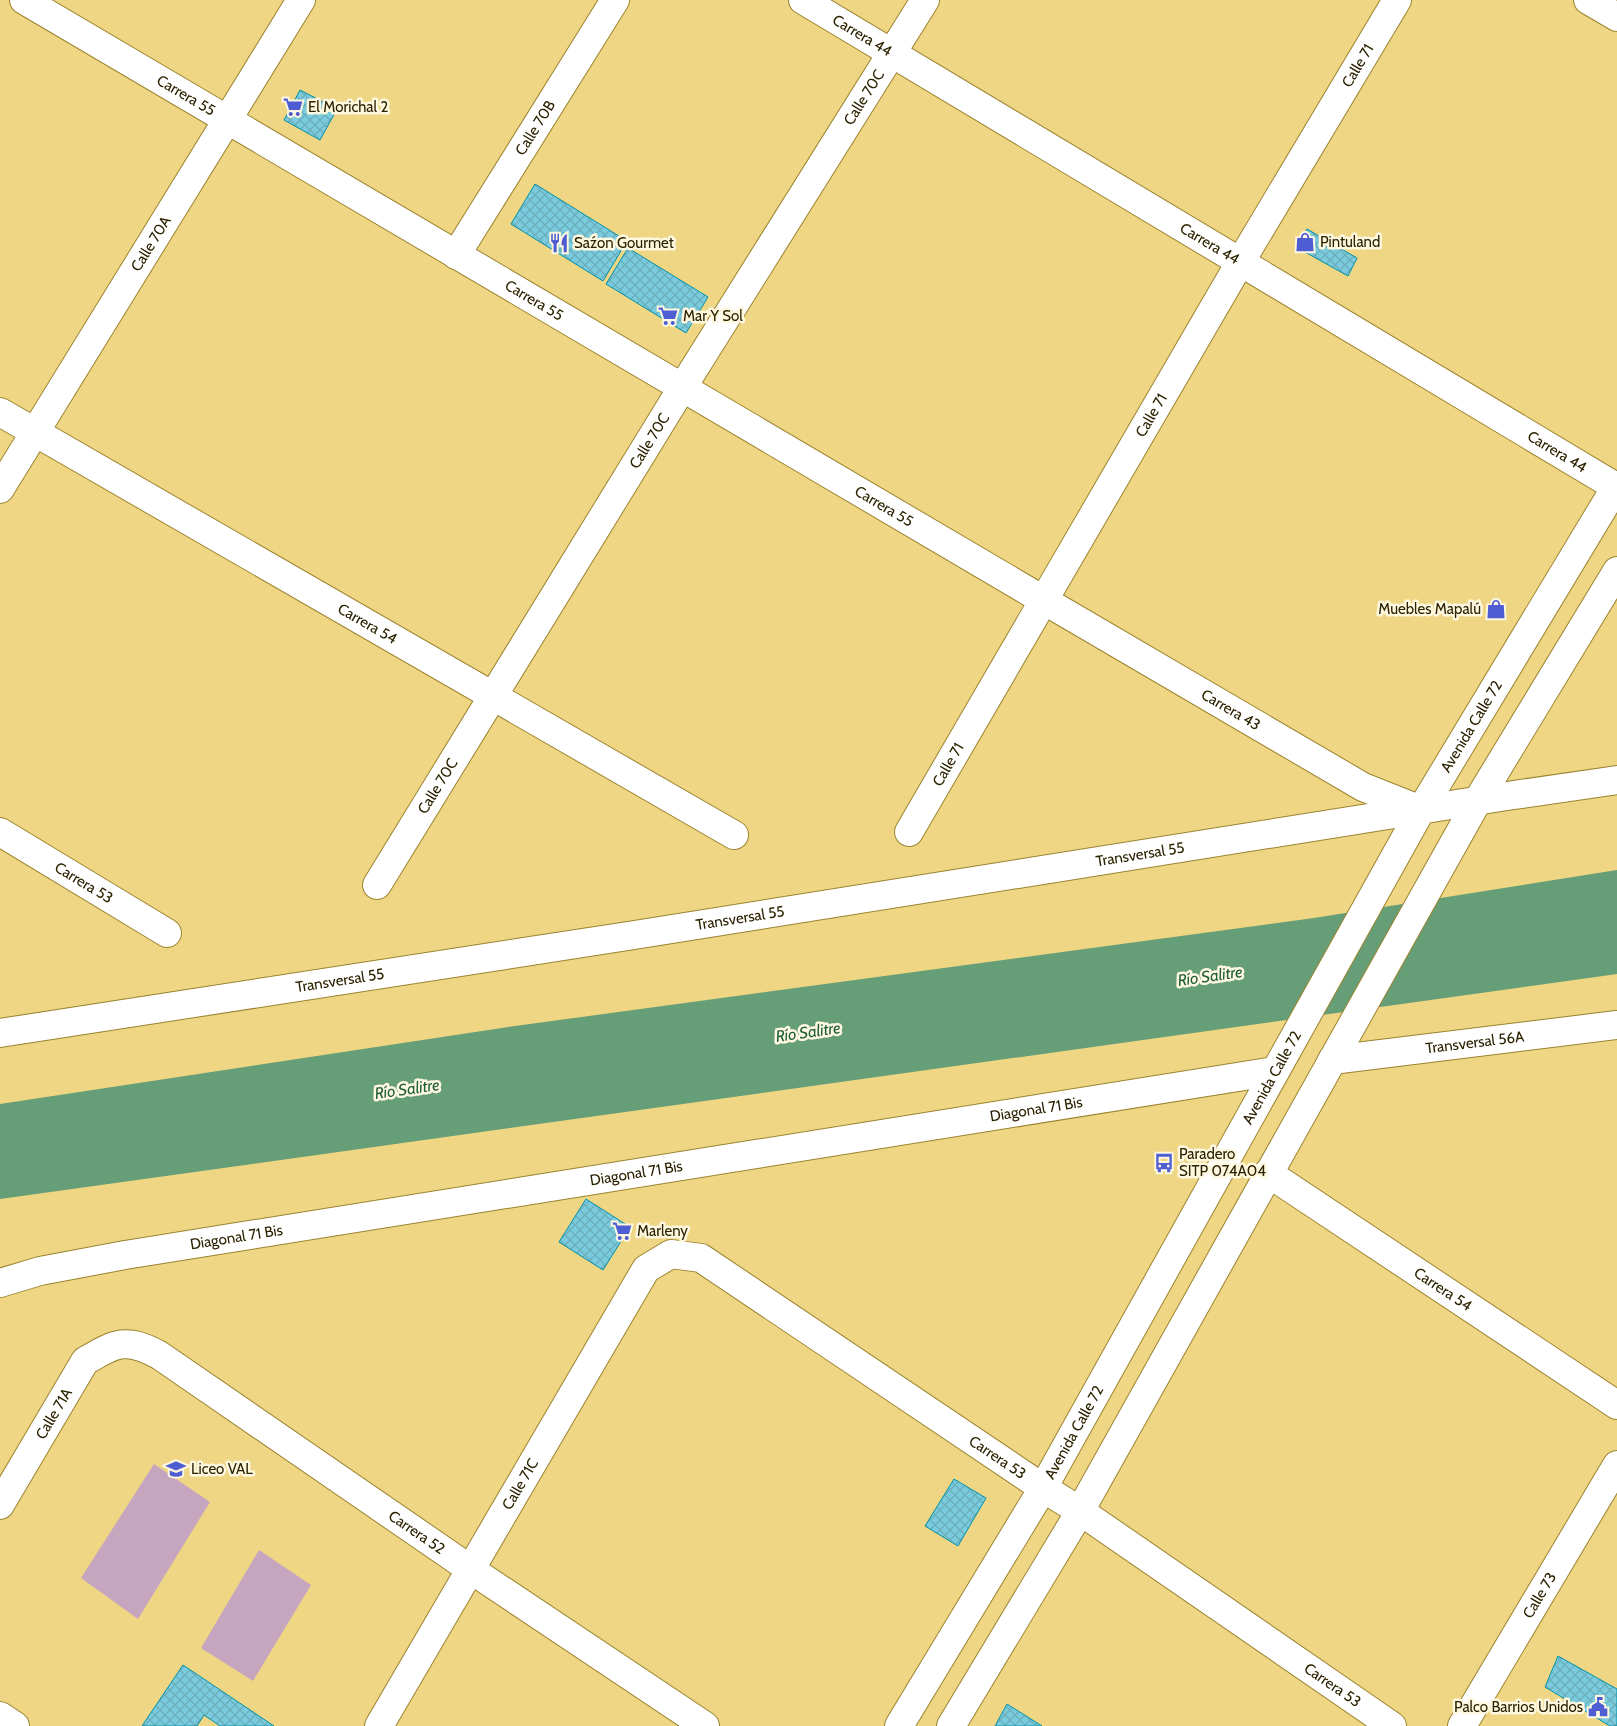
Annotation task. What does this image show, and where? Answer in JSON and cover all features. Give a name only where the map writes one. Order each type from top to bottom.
[{"type":"street","name":"Carrera 55","points":[[24,0],[1045,601]]},
{"type":"street","name":"Calle 70A","points":[[0,489],[301,0]]},
{"type":"street","name":"Calle 70B","points":[[456,255],[615,0]]},
{"type":"street","name":"Carrera 44","points":[[803,0],[1616,486]]},
{"type":"street","name":"Calle 70C","points":[[377,885],[682,388],[926,0]]},
{"type":"street","name":"Calle 71","points":[[909,832],[1241,261],[1397,0]]},
{"type":"street","points":[[1588,0],[1617,17]]},
{"type":"street","name":"Carrera 54","points":[[0,412],[734,835]]},
{"type":"street","name":"Avenida Calle 72","points":[[899,1726],[1043,1488],[1421,810],[1616,486]]},
{"type":"street","points":[[950,1726],[1080,1511],[1478,800],[1617,571]]},
{"type":"street","name":"Carrera 43","points":[[1045,601],[1363,787],[1421,810]]},
{"type":"street","points":[[1478,800],[1617,780]]},
{"type":"street","name":"Transversal 55","points":[[0,1033],[648,933],[1478,800]]},
{"type":"street","name":"Carrera 53","points":[[0,832],[167,933]]},
{"type":"street","name":"Transversal 56A","points":[[1332,1060],[1617,1025]]},
{"type":"street","name":"Diagonal 71 Bis","points":[[0,1283],[40,1271],[125,1255],[1275,1071]]},
{"type":"street","name":"Carrera 54","points":[[1268,1173],[1617,1405]]},
{"type":"street","name":"Carrera 53","points":[[672,1254],[701,1258],[1080,1511],[1392,1726]]},
{"type":"street","name":"Calle 71C","points":[[379,1726],[646,1268],[672,1254]]},
{"type":"street","name":"Carrera 52","points":[[126,1344],[144,1347],[159,1356],[470,1569],[704,1726]]},
{"type":"street","name":"Calle 71A","points":[[0,1505],[85,1361],[109,1347],[126,1344]]},
{"type":"street","name":"Calle 73","points":[[1462,1726],[1617,1464]]},
{"type":"street","points":[[0,1716],[15,1726]]},
{"type":"shaded area","points":[[154,1464],[210,1502],[138,1619],[81,1578]]},
{"type":"shaded area","points":[[259,1550],[311,1585],[253,1681],[201,1648]]},
{"type":"water","name":"Río Salitre","points":[[1617,870],[1617,974],[0,1199],[0,1104],[515,1026],[1314,918]]},
{"type":"building","points":[[300,90],[337,109],[320,140],[284,120]]},
{"type":"building","points":[[535,184],[627,241],[603,281],[511,224]]},
{"type":"building","points":[[1307,229],[1357,258],[1348,276],[1296,247]]},
{"type":"building","points":[[628,248],[708,297],[686,333],[606,284]]},
{"type":"building","points":[[586,1199],[630,1227],[603,1270],[559,1242]]},
{"type":"building","points":[[954,1479],[986,1498],[958,1546],[925,1526]]},
{"type":"building","name":"Palco Barrios Unidos","points":[[1558,1656],[1617,1689],[1617,1726],[1610,1726],[1545,1687]]},
{"type":"building","points":[[183,1665],[274,1726],[220,1726],[204,1715],[197,1726],[142,1726]]},
{"type":"building","points":[[1007,1704],[1042,1726],[995,1726]]},
{"type":"place","name":"El Morichal 2","points":[[293,107]]},
{"type":"place","name":"Pintuland","points":[[1305,242]]},
{"type":"place","name":"Saźon Gourmet","points":[[559,243]]},
{"type":"place","name":"Mar Y Sol","points":[[668,316]]},
{"type":"place","name":"Muebles Mapalú","points":[[1496,609]]},
{"type":"place","name":"Paradero SITP 074A04","points":[[1164,1163]]},
{"type":"place","name":"Marleny","points":[[622,1231]]},
{"type":"place","name":"Liceo VAL","points":[[176,1469]]},
{"type":"place","name":"Palco Barrios Unidos","points":[[1598,1707]]}]
